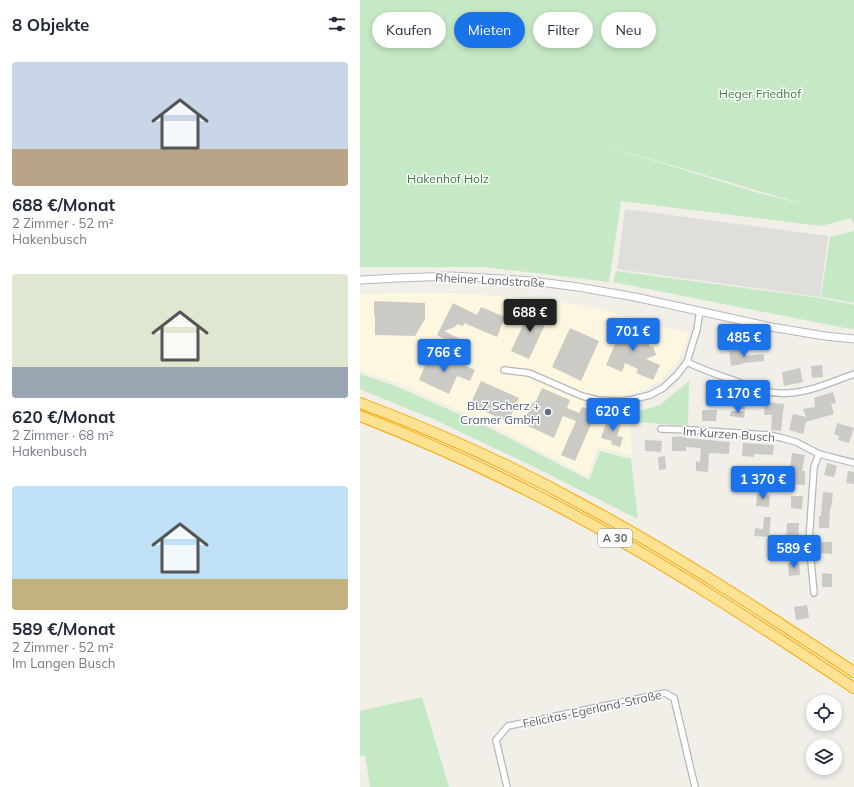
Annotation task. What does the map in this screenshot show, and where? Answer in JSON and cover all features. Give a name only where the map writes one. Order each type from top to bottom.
[{"type":"highway","name":"A 30","points":[[360,403],[440,434],[508,466],[584,505],[721,586],[854,672]]},
{"type":"highway","name":"A 30","points":[[360,416],[417,439],[486,470],[535,494],[590,524],[709,593],[854,688]]},
{"type":"street","name":"Rheiner Landstraße","points":[[360,280],[452,276],[532,281],[635,297],[771,327],[854,339]]},
{"type":"street","points":[[504,370],[530,373],[582,396],[598,400],[630,400],[650,395],[663,388],[677,375],[687,362],[697,329],[700,311]]},
{"type":"street","points":[[687,362],[699,368],[760,390],[775,393],[790,393],[809,390],[854,374]]},
{"type":"street","name":"Im Kurzen Busch","points":[[660,429],[775,436],[796,442],[819,454],[854,463]]},
{"type":"street","points":[[814,593],[809,541],[814,467],[819,454]]},
{"type":"street","name":"Felicitas-Egerland-Straße","points":[[507,787],[496,740],[508,726],[665,693],[674,698],[695,787]]},
{"type":"shaded area","points":[[625,209],[828,236],[820,297],[617,269]]},
{"type":"shaded area","points":[[386,293],[446,293],[514,297],[581,305],[689,333],[679,359],[662,379],[645,390],[628,395],[632,455],[598,447],[587,476],[487,423],[396,382],[360,371],[360,295]]},
{"type":"green space","points":[[360,0],[854,0],[854,224],[851,218],[821,226],[621,201],[609,282],[485,267],[360,267]],"holes":[[[593,142],[804,204],[755,192]]]},
{"type":"green space","points":[[854,231],[854,303],[821,297],[830,237]]},
{"type":"green space","points":[[616,271],[820,298],[854,305],[854,329],[613,282]]},
{"type":"green space","points":[[360,374],[393,385],[486,426],[589,480],[600,451],[631,459],[638,519],[524,462],[433,419],[360,389]]},
{"type":"green space","points":[[689,381],[688,426],[637,422],[636,412],[660,405]]},
{"type":"green space","points":[[422,697],[449,787],[370,787],[365,755],[360,756],[360,711]]},
{"type":"building","points":[[374,301],[425,303],[425,319],[415,336],[375,335]]},
{"type":"building","points":[[453,303],[477,315],[481,307],[505,317],[497,337],[464,323],[463,326],[457,324],[455,327],[444,331],[460,339],[457,345],[437,335]]},
{"type":"building","points":[[532,306],[546,312],[548,318],[529,359],[511,351]]},
{"type":"building","points":[[635,324],[651,331],[647,340],[650,347],[653,346],[656,355],[646,359],[660,365],[653,380],[636,373],[638,369],[625,363],[622,372],[606,365],[616,342],[612,340],[617,328],[623,327],[633,331]]},
{"type":"building","points":[[570,328],[599,341],[581,381],[552,367]]},
{"type":"building","points":[[741,349],[742,356],[764,354],[764,361],[731,366],[729,351]]},
{"type":"building","points":[[435,353],[475,370],[470,381],[457,376],[449,394],[419,380],[427,361],[430,363]]},
{"type":"building","points":[[822,365],[823,377],[812,378],[811,366]]},
{"type":"building","points":[[800,368],[803,382],[784,386],[782,372]]},
{"type":"building","points":[[481,381],[519,398],[508,422],[470,405]]},
{"type":"building","points":[[709,383],[723,387],[722,390],[728,392],[724,403],[714,400],[715,396],[706,393]]},
{"type":"building","points":[[542,388],[570,400],[567,408],[579,413],[582,407],[596,413],[575,461],[561,455],[576,421],[563,416],[554,438],[526,425],[529,417],[526,416],[533,402],[535,403]]},
{"type":"building","points":[[833,392],[836,403],[831,404],[834,414],[806,422],[803,434],[789,430],[793,414],[806,417],[803,409],[815,407],[814,398]]},
{"type":"building","points":[[727,401],[746,404],[745,410],[727,404]]},
{"type":"building","points":[[765,402],[784,404],[781,431],[771,430],[772,415],[764,415]]},
{"type":"building","points":[[702,410],[717,410],[716,421],[702,421]]},
{"type":"building","points":[[731,411],[745,411],[744,418],[730,416]]},
{"type":"building","points":[[608,417],[622,421],[617,436],[623,437],[620,447],[611,444],[612,441],[601,438]]},
{"type":"building","points":[[837,423],[854,428],[849,443],[838,440],[839,436],[834,434]]},
{"type":"building","points":[[686,436],[686,438],[730,442],[729,454],[709,453],[708,472],[696,471],[696,461],[700,462],[701,448],[686,447],[686,451],[672,451],[672,437]]},
{"type":"building","points":[[645,440],[662,441],[661,452],[645,451]]},
{"type":"building","points":[[743,443],[774,445],[773,455],[754,454],[754,457],[742,456]]},
{"type":"building","points":[[792,453],[805,455],[802,471],[805,471],[805,485],[787,484],[788,470],[790,470]]},
{"type":"building","points":[[665,456],[666,469],[659,470],[658,457]]},
{"type":"building","points":[[827,463],[837,466],[834,477],[824,475]]},
{"type":"building","points":[[848,471],[854,472],[854,484],[846,483]]},
{"type":"building","points":[[823,492],[833,493],[830,508],[829,528],[819,528],[819,516],[821,516]]},
{"type":"building","points":[[757,494],[770,495],[769,507],[756,506]]},
{"type":"building","points":[[791,496],[803,496],[802,509],[791,508]]},
{"type":"building","points":[[764,517],[771,517],[769,537],[754,536],[755,528],[763,529]]},
{"type":"building","points":[[787,523],[799,523],[799,552],[790,551],[790,553],[783,553],[784,540],[786,540]]},
{"type":"building","points":[[820,542],[832,542],[832,554],[820,553]]},
{"type":"building","points":[[788,563],[799,563],[800,575],[789,576]]},
{"type":"building","points":[[822,573],[832,574],[832,587],[822,587]]},
{"type":"building","points":[[807,605],[809,618],[796,620],[794,607]]},
{"type":"place","name":"BLZ Scherz + Cramer GmbH","points":[[548,412]]},
{"type":"park label","name":"Heger Friedhof","points":[[760,93]]},
{"type":"park label","name":"Hakenhof Holz","points":[[448,178]]}]
